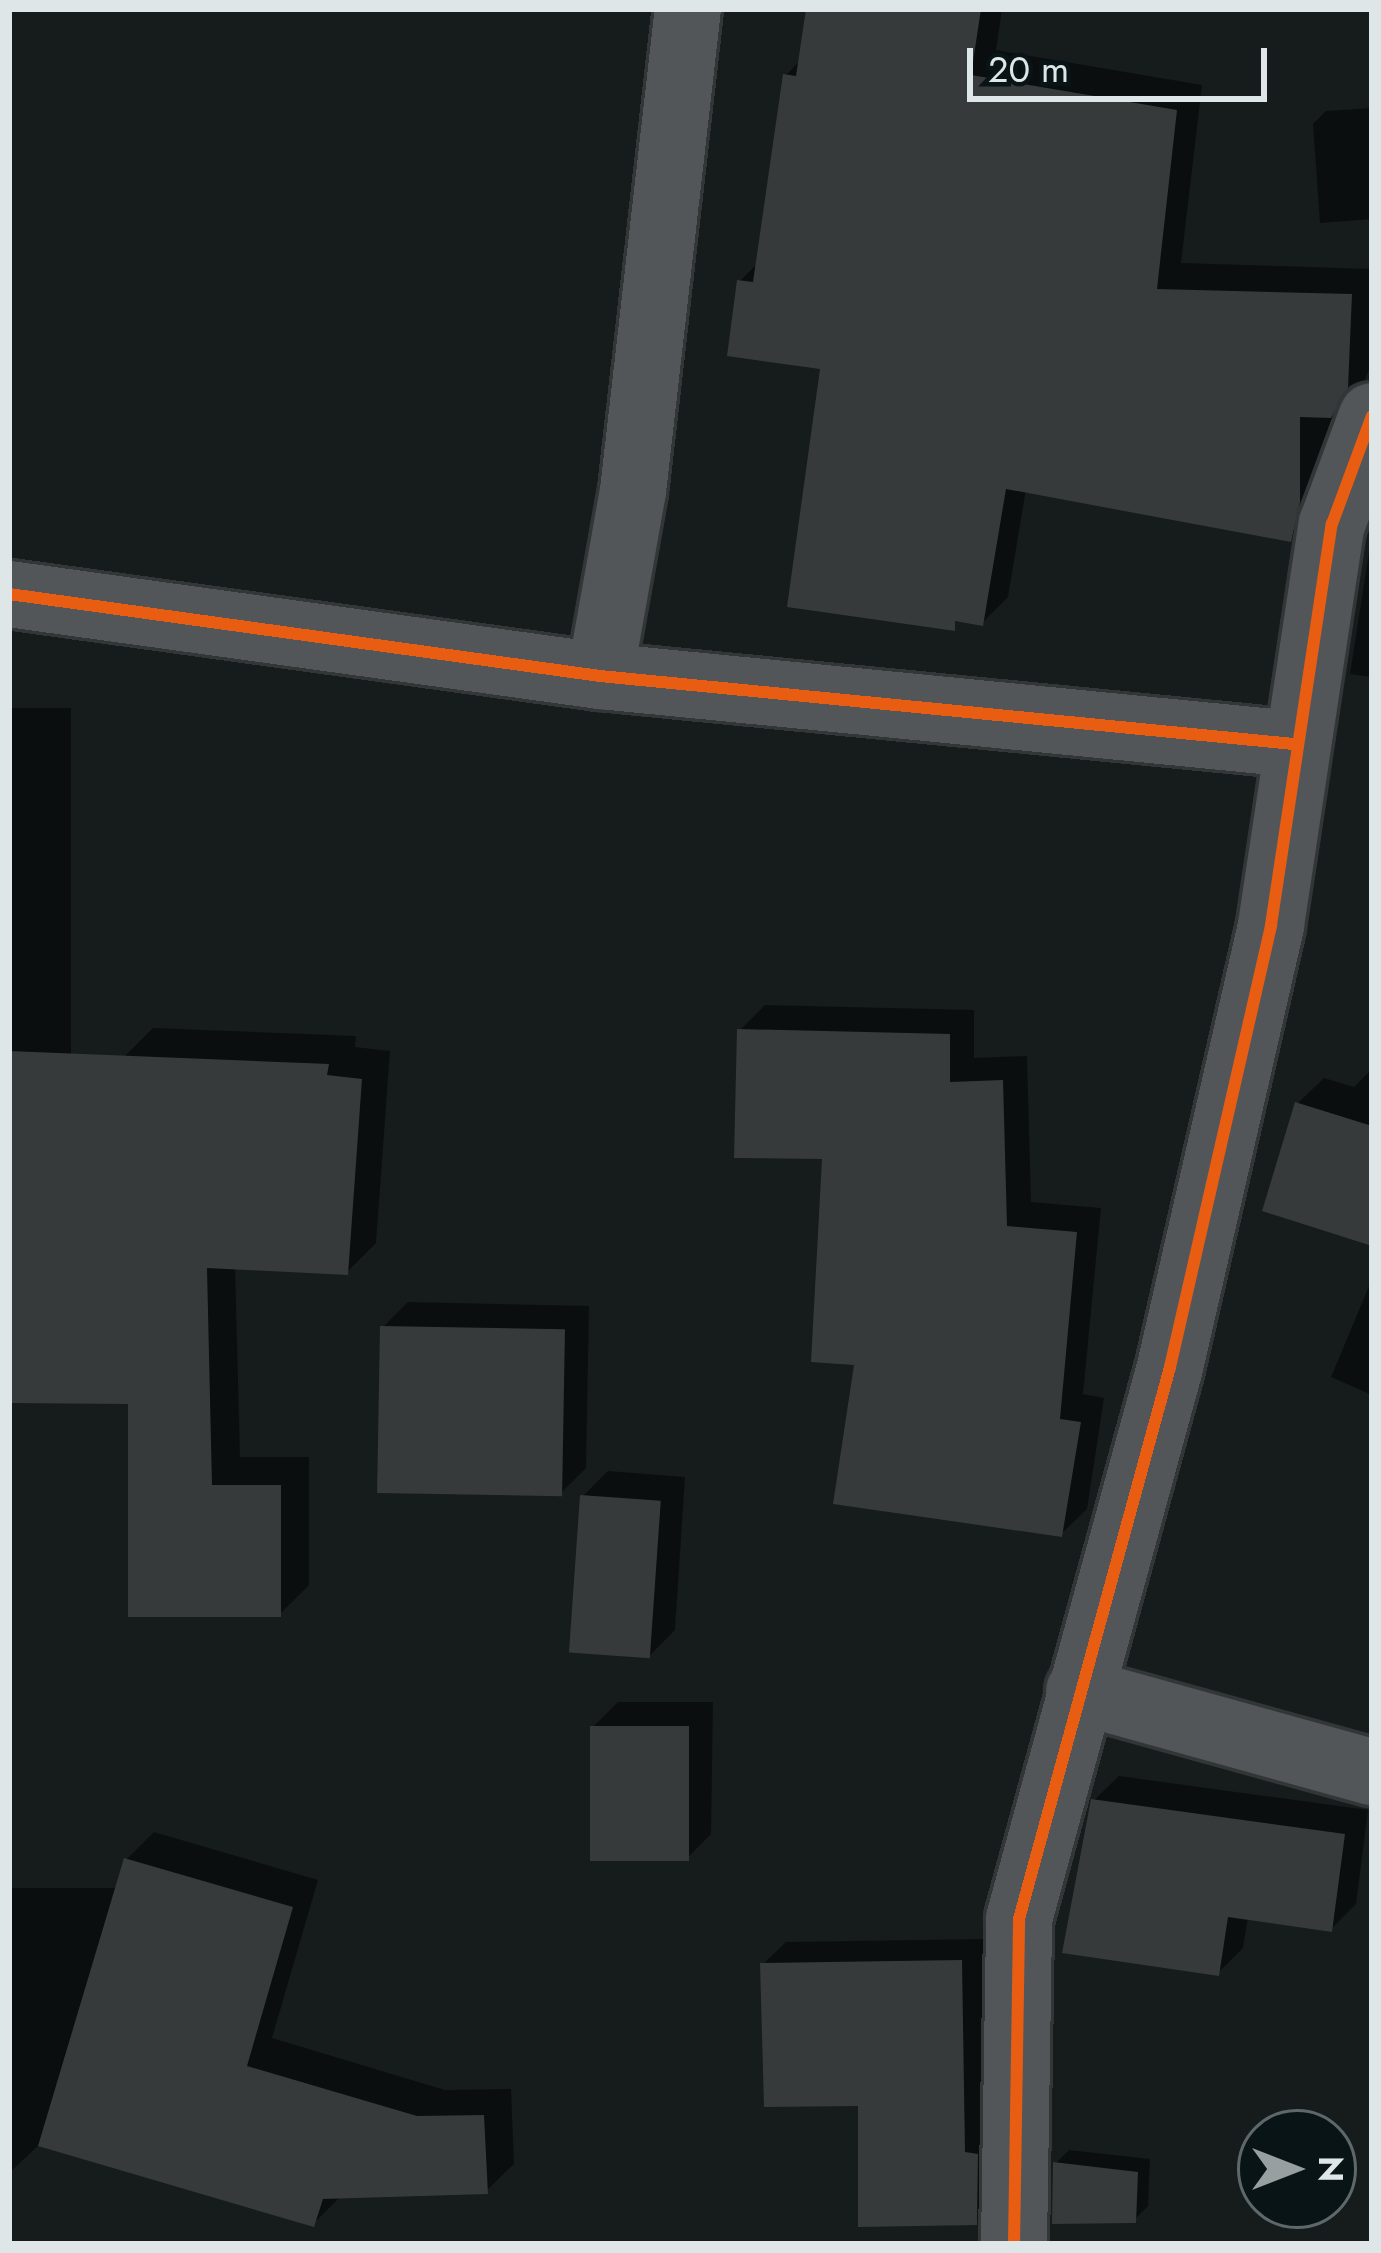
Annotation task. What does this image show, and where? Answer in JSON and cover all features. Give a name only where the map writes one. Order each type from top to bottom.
[{"type":"street","points":[[600,676],[633,491],[688,9]]},
{"type":"street","points":[[1014,2244],[1019,1918],[1170,1367],[1262,963],[1332,524],[1372,416]]},
{"type":"street","points":[[9,594],[600,676],[1294,744]]},
{"type":"street","points":[[1079,1691],[1372,1772]]},
{"type":"building","points":[[806,9],[981,9],[971,75],[1177,110],[1157,289],[1352,294],[1348,388],[1331,418],[1300,417],[1300,502],[1291,542],[1006,489],[983,626],[955,621],[955,631],[787,607],[820,369],[727,356],[737,280],[753,282],[783,74],[796,76]]},
{"type":"building","points":[[737,1029],[950,1034],[950,1082],[1003,1080],[1007,1226],[1077,1232],[1060,1419],[1081,1422],[1062,1537],[833,1504],[854,1365],[811,1362],[822,1159],[734,1158]]},
{"type":"building","points":[[9,1051],[329,1064],[327,1075],[362,1079],[348,1275],[207,1268],[212,1485],[281,1485],[281,1617],[128,1617],[128,1404],[9,1403]]},
{"type":"building","points":[[1295,1102],[1372,1126],[1372,1246],[1262,1211]]},
{"type":"building","points":[[380,1326],[565,1329],[562,1496],[377,1493]]},
{"type":"building","points":[[580,1495],[661,1501],[650,1658],[569,1653]]},
{"type":"building","points":[[590,1726],[689,1726],[689,1861],[590,1861]]},
{"type":"building","points":[[1091,1799],[1345,1834],[1332,1932],[1228,1917],[1219,1976],[1062,1953]]},
{"type":"building","points":[[124,1858],[293,1907],[247,2066],[417,2116],[484,2115],[488,2194],[323,2199],[314,2227],[38,2146]]},
{"type":"building","points":[[962,1960],[965,2152],[978,2154],[977,2225],[858,2227],[858,2106],[764,2107],[760,1963]]},
{"type":"building","points":[[1053,2162],[1138,2172],[1136,2223],[1052,2224]]},
{"type":"cycle path","points":[[1014,2244],[1019,1919],[1170,1367],[1271,925],[1332,524],[1372,416]]},
{"type":"cycle path","points":[[9,594],[600,676],[1294,744]]}]
